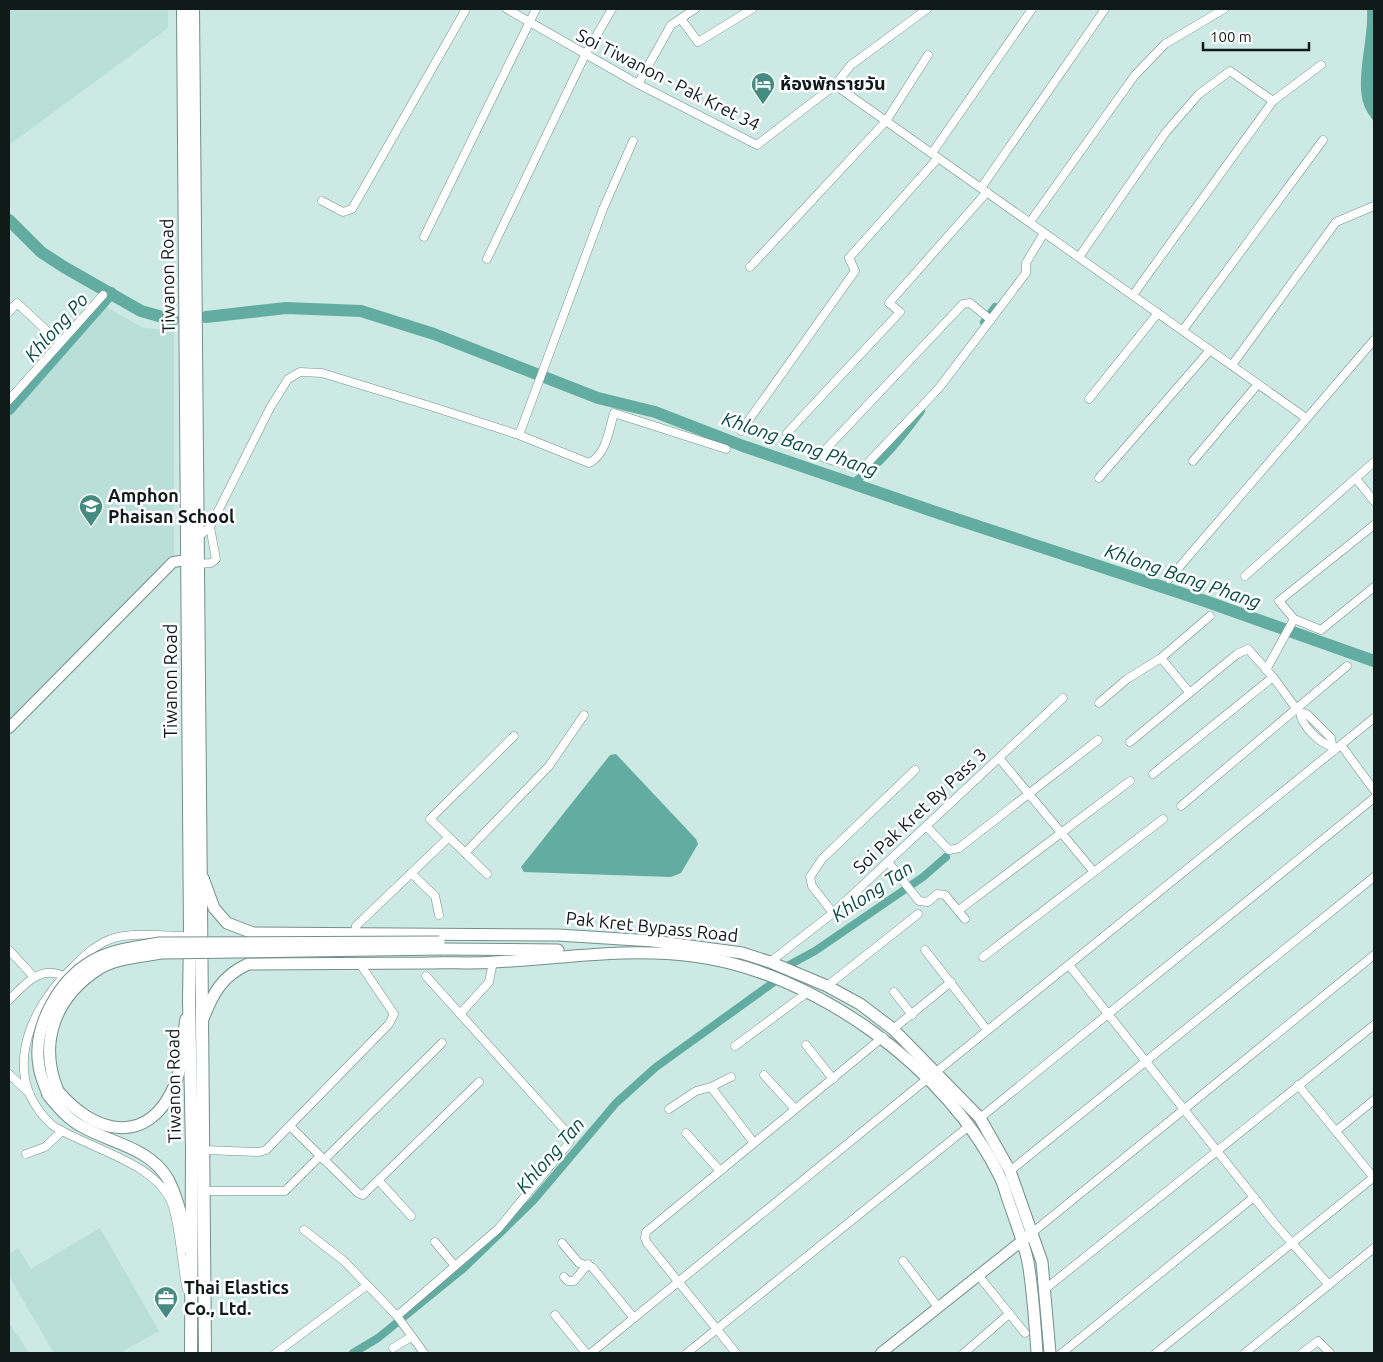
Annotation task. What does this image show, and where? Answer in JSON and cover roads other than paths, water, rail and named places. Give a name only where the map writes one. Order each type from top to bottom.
[{"type":"main road","name":"Tiwanon Road","points":[[183,9],[200,871],[200,1028],[204,1150],[205,1353]]},
{"type":"main road","name":"Tiwanon Road","points":[[191,1353],[191,1045],[188,1000],[193,562],[198,537],[193,9]]},
{"type":"main road","name":"Pak Kret Bypass Road","points":[[200,871],[214,908],[227,923],[254,933],[355,932],[548,935],[694,946],[742,954],[770,962],[827,986],[860,1004],[893,1029],[932,1076],[970,1126],[1001,1179],[1028,1263],[1037,1353]]},
{"type":"main road","points":[[200,1028],[212,994],[222,981],[248,964],[243,960],[239,949],[244,940],[260,932]]},
{"type":"main road","points":[[192,1259],[175,1196],[160,1169],[150,1159],[131,1147],[80,1126],[62,1112],[53,1093],[48,1045],[52,1027],[69,996],[98,970],[118,961],[161,954],[596,938]]},
{"type":"main road","points":[[441,945],[602,952]]},
{"type":"main road","name":"Pak Kret Bypass Road","points":[[248,964],[493,962],[602,952],[693,956],[735,963],[808,992],[832,1004],[883,1037],[980,1118],[1010,1171],[1042,1262],[1050,1353]]},
{"type":"main road","points":[[53,1093],[77,1111],[100,1124],[124,1128],[147,1120],[164,1105],[174,1086],[188,1000]]},
{"type":"street","points":[[322,201],[343,212],[352,210],[466,9]]},
{"type":"street","name":"Soi Tiwanon - Pak Kret 34","points":[[507,9],[638,84],[757,145],[835,85],[851,65],[927,9]]},
{"type":"street","points":[[424,237],[536,9]]},
{"type":"street","points":[[487,259],[585,55],[612,9]]},
{"type":"street","points":[[638,84],[671,25],[695,9]]},
{"type":"street","points":[[681,19],[698,42],[752,9]]},
{"type":"street","points":[[741,432],[855,271],[849,258],[935,156],[1032,9]]},
{"type":"street","points":[[788,433],[900,312],[889,303],[984,190],[1105,9]]},
{"type":"street","points":[[1030,222],[1135,75],[1165,44],[1224,9]]},
{"type":"street","points":[[750,267],[886,121],[928,55]]},
{"type":"street","points":[[1133,295],[1273,101],[1321,65]]},
{"type":"street","points":[[1079,257],[1166,132],[1199,94],[1230,71],[1273,101]]},
{"type":"street","points":[[835,85],[1306,418]]},
{"type":"street","points":[[1183,330],[1323,140]]},
{"type":"street","points":[[519,435],[544,362],[633,141]]},
{"type":"street","points":[[1232,365],[1336,222],[1374,206]]},
{"type":"street","points":[[991,320],[970,304],[962,304],[826,448],[824,458],[847,465],[864,467],[939,388],[991,320],[1026,273],[1026,264],[1044,233]]},
{"type":"street","points":[[9,400],[103,295]]},
{"type":"street","points":[[9,312],[17,303],[60,343]]},
{"type":"street","points":[[1089,399],[1158,313]]},
{"type":"street","points":[[1169,579],[1374,340]]},
{"type":"street","points":[[1099,478],[1210,350]]},
{"type":"street","points":[[198,537],[210,527],[270,408],[288,379],[300,372],[322,373],[519,435],[589,463],[595,460],[602,450],[614,413],[726,449]]},
{"type":"street","points":[[1194,461],[1258,384]]},
{"type":"street","points":[[1245,576],[1356,480],[1374,462]]},
{"type":"street","points":[[1356,480],[1374,501]]},
{"type":"street","points":[[1374,525],[1279,601],[1294,619],[1321,630],[1374,586]]},
{"type":"street","points":[[9,728],[173,562],[211,563],[216,559],[210,527]]},
{"type":"street","points":[[1099,703],[1127,679],[1161,658],[1210,616]]},
{"type":"street","points":[[1266,670],[1294,619]]},
{"type":"street","points":[[1130,742],[1241,650],[1248,650],[1273,676],[1297,710],[1307,714],[1331,738],[1332,748]]},
{"type":"street","points":[[1161,658],[1189,692]]},
{"type":"street","points":[[1180,806],[1297,710],[1347,666]]},
{"type":"street","points":[[1153,774],[1273,676]]},
{"type":"street","name":"Soi Pak Kret By Pass 3","points":[[770,962],[833,913],[1063,698]]},
{"type":"street","points":[[465,853],[549,766],[584,715]]},
{"type":"street","points":[[591,1353],[1332,748],[1341,745],[1374,718]]},
{"type":"street","points":[[487,874],[431,822],[431,817],[514,736]]},
{"type":"street","points":[[926,826],[949,850],[954,850],[1098,740]]},
{"type":"street","points":[[1341,745],[1374,790]]},
{"type":"street","points":[[999,758],[1094,872]]},
{"type":"street","points":[[833,913],[812,886],[810,877],[822,859],[915,770]]},
{"type":"street","points":[[959,910],[1130,781]]},
{"type":"street","points":[[980,1118],[1374,798]]},
{"type":"street","points":[[983,957],[1163,818]]},
{"type":"street","points":[[355,932],[356,926],[449,837]]},
{"type":"street","points":[[888,862],[919,901],[928,902],[937,894],[945,895],[966,919]]},
{"type":"street","points":[[412,873],[435,896],[440,915]]},
{"type":"street","points":[[1010,1171],[1374,877]]},
{"type":"street","points":[[827,986],[918,914]]},
{"type":"street","points":[[30,1095],[23,1066],[30,1029],[35,1015],[48,994],[64,976],[97,945],[115,938],[190,936]]},
{"type":"street","points":[[9,950],[33,976]]},
{"type":"street","points":[[925,950],[987,1030]]},
{"type":"street","points":[[882,1353],[1374,955]]},
{"type":"street","points":[[460,1014],[489,982],[493,962]]},
{"type":"street","points":[[204,1150],[263,1151],[290,1126],[392,1019],[394,1014],[360,964]]},
{"type":"street","points":[[1068,965],[1292,1244],[1329,1284]]},
{"type":"street","points":[[9,1000],[33,976],[50,972],[64,976]]},
{"type":"street","points":[[398,1317],[498,1229],[569,1143],[571,1137],[426,976]]},
{"type":"street","points":[[893,1029],[951,982]]},
{"type":"street","points":[[735,1046],[808,992]]},
{"type":"street","points":[[894,992],[912,1014]]},
{"type":"street","points":[[1044,1290],[1374,1025]]},
{"type":"street","points":[[736,1353],[648,1243],[645,1238],[646,1232],[883,1037]]},
{"type":"street","points":[[204,1191],[285,1191],[442,1043]]},
{"type":"street","points":[[806,1045],[833,1079]]},
{"type":"street","points":[[9,1074],[30,1095],[45,1118],[62,1132],[146,1172],[165,1190],[172,1205],[177,1225],[182,1267],[191,1309]]},
{"type":"street","points":[[764,1075],[795,1109]]},
{"type":"street","points":[[669,1109],[696,1091],[711,1087],[730,1077]]},
{"type":"street","points":[[290,1126],[363,1195],[479,1082]]},
{"type":"street","points":[[1156,1353],[1374,1177],[1298,1085]]},
{"type":"street","points":[[711,1087],[754,1143]]},
{"type":"street","points":[[1336,1131],[1374,1100]]},
{"type":"street","points":[[687,1353],[970,1126]]},
{"type":"street","points":[[26,1154],[45,1147],[62,1132]]},
{"type":"street","points":[[686,1133],[720,1170]]},
{"type":"street","points":[[378,1181],[411,1216]]},
{"type":"street","points":[[1062,1353],[1254,1196]]},
{"type":"street","points":[[304,1230],[344,1262],[398,1317],[424,1353]]},
{"type":"street","points":[[435,1242],[455,1266]]},
{"type":"street","points":[[562,1244],[579,1263],[588,1264],[634,1318]]},
{"type":"street","points":[[1245,1353],[1374,1248]]},
{"type":"street","points":[[903,1261],[938,1307]]},
{"type":"street","points":[[564,1278],[568,1281],[574,1281],[588,1264]]},
{"type":"street","points":[[978,1275],[1025,1333]]},
{"type":"street","points":[[276,1353],[366,1286]]},
{"type":"street","points":[[964,1353],[1009,1314]]},
{"type":"street","points":[[555,1315],[586,1353]]},
{"type":"street","points":[[393,1348],[411,1337]]},
{"type":"street","points":[[1302,1353],[1318,1341],[1330,1353]]},
{"type":"waterway","name":"Khlong Bang Phang","points":[[9,220],[41,252],[64,267],[141,311],[173,320]]},
{"type":"waterway","name":"Khlong Po","points":[[9,409],[111,293]]},
{"type":"waterway","points":[[984,322],[995,307]]},
{"type":"waterway","name":"Khlong Bang Phang","points":[[206,317],[286,308],[361,311],[434,334],[598,398],[655,412],[743,446],[1205,601],[1374,661]]},
{"type":"waterway","points":[[853,483],[882,459],[921,411]]},
{"type":"waterway","name":"Khlong Tan","points":[[789,965],[815,951],[923,877],[946,857]]},
{"type":"waterway","name":"Khlong Tan","points":[[353,1353],[378,1338],[464,1268],[533,1201],[616,1103],[656,1067],[774,982]]},
{"type":"place","name":"ห้องพักรายวัน","points":[[763,105]]},
{"type":"place","name":"Amphon Phaisan School","points":[[91,527]]},
{"type":"place","name":"Thai Elastics Co., Ltd.","points":[[166,1319]]}]
